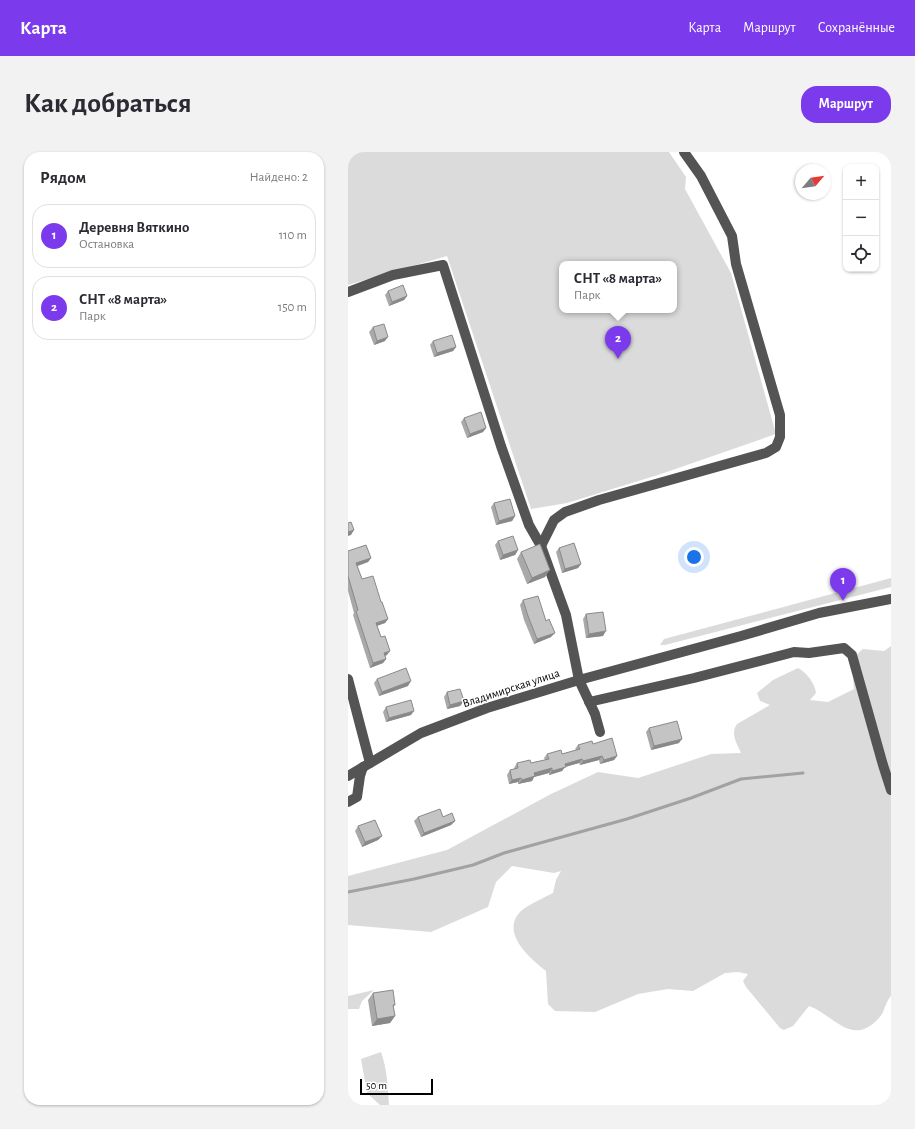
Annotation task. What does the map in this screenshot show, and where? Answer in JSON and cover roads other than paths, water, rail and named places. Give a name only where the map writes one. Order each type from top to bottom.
[{"type":"street","points":[[541,546],[554,520],[565,512],[599,500],[766,453],[776,447],[780,437],[780,415],[736,264],[732,236],[701,176],[684,152]]},
{"type":"street","points":[[348,292],[393,275],[443,265],[501,446],[529,525],[541,546],[566,615],[579,680],[595,714],[600,732]]},
{"type":"street","name":"Владимирская улица","points":[[348,776],[421,733],[487,708],[579,680],[819,614],[891,599]]},
{"type":"street","points":[[589,702],[694,678],[794,652],[809,653],[844,648],[852,655],[891,790]]},
{"type":"street","points":[[348,679],[367,765],[360,776],[357,797],[348,802]]},
{"type":"waterway","points":[[348,892],[414,879],[473,865],[504,853],[627,819],[691,798],[741,779],[803,773]]},
{"type":"place","name":"СНТ «8 марта»","points":[[618,359]]},
{"type":"place","name":"Деревня Вяткино","points":[[843,601]]}]
